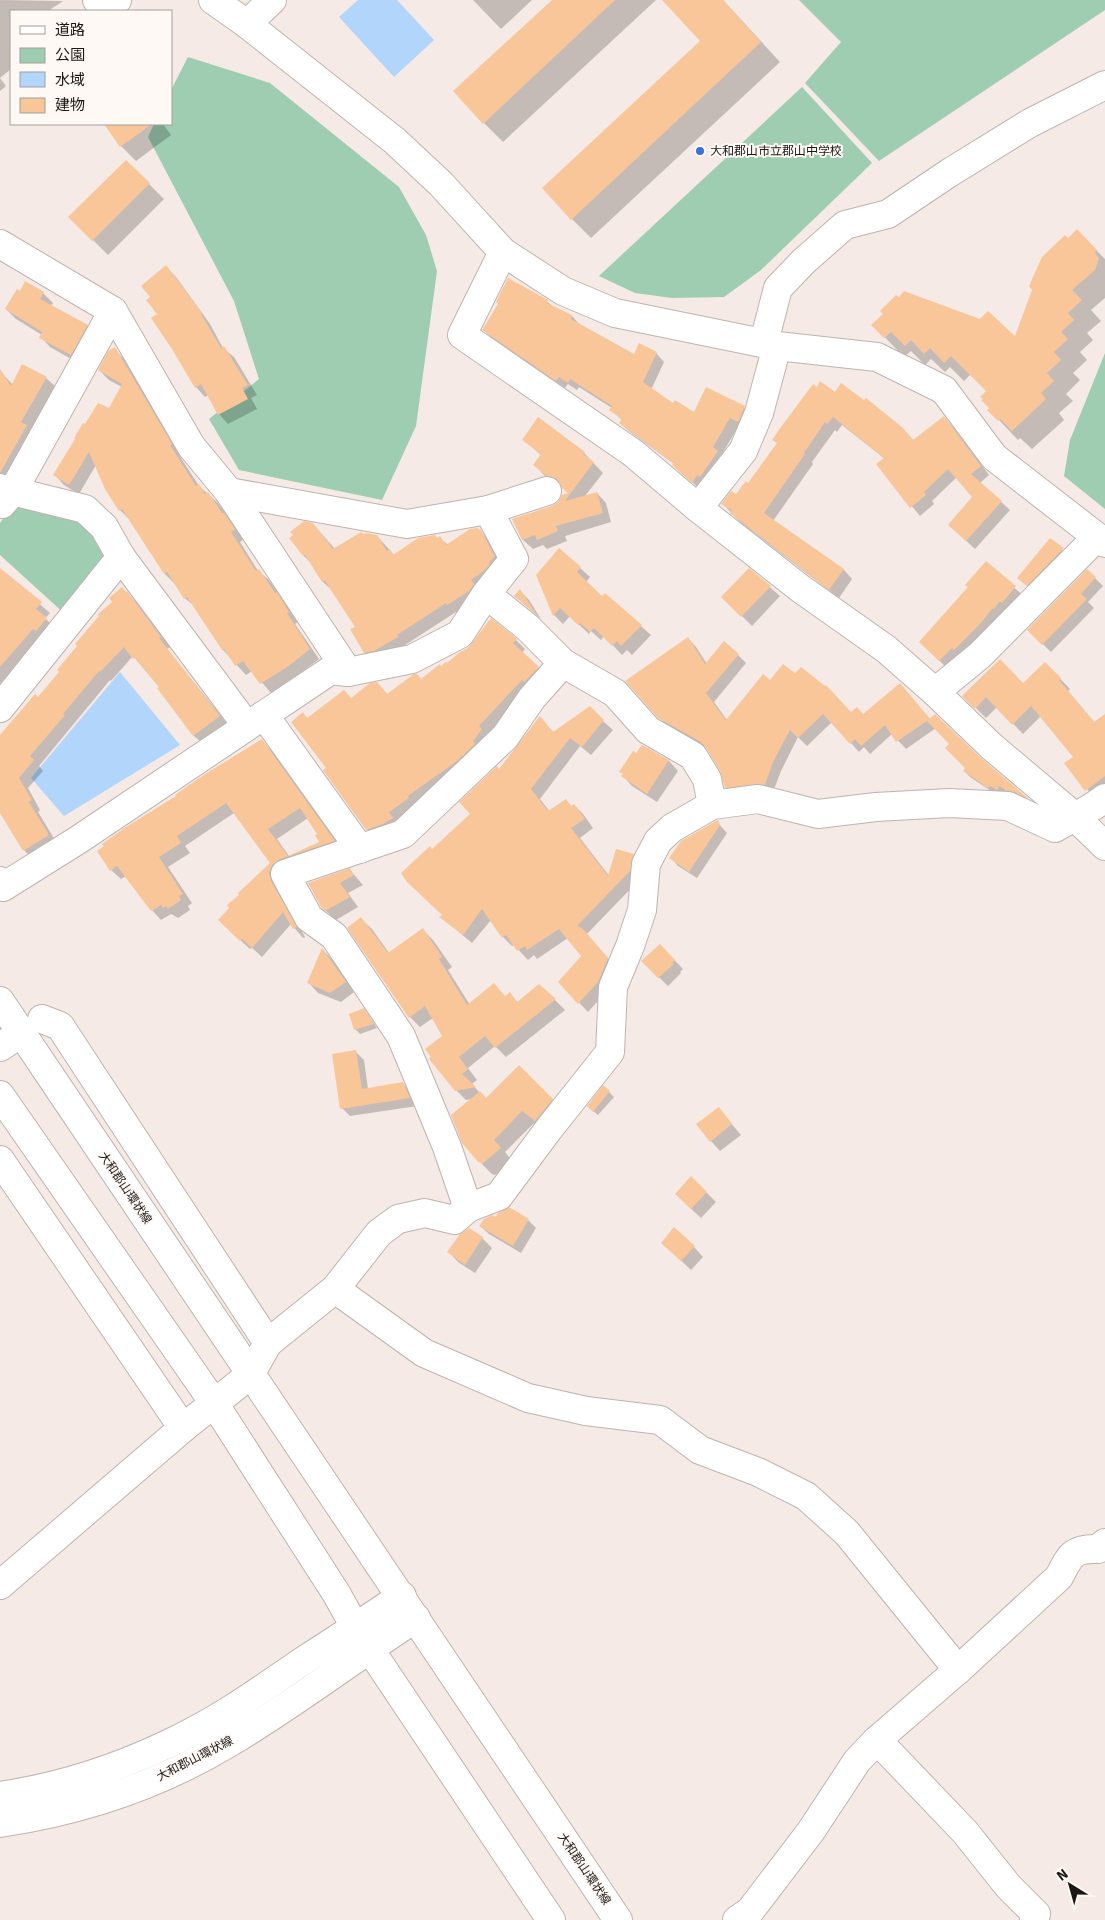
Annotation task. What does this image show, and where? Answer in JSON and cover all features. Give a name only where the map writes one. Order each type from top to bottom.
[{"type":"street","points":[[97,0],[105,10],[117,0]]},
{"type":"street","points":[[213,0],[396,141],[441,184],[503,252],[563,291],[615,313],[770,344],[877,357],[944,390],[994,457],[1101,540],[980,655],[935,692]]},
{"type":"street","points":[[246,24],[272,0]]},
{"type":"street","points":[[698,508],[743,451],[758,413],[778,288],[804,261],[845,225],[888,214],[949,173],[1030,123],[1105,85]]},
{"type":"street","points":[[0,244],[113,311],[191,446],[229,492],[348,672]]},
{"type":"street","points":[[503,252],[462,335],[633,453],[698,508],[801,589],[886,649],[935,692],[991,746],[1074,816],[1105,846]]},
{"type":"street","points":[[113,311],[4,495],[85,509],[104,527],[120,558],[360,849]]},
{"type":"street","points":[[229,492],[407,524],[488,510],[547,491]]},
{"type":"street","points":[[0,881],[3,886],[78,840],[331,670],[348,672],[412,660],[460,634],[486,594],[514,559],[488,510]]},
{"type":"street","points":[[0,708],[120,558]]},
{"type":"street","points":[[486,594],[528,628],[563,663],[615,693],[648,730],[693,756],[707,779],[712,805]]},
{"type":"street","points":[[468,1208],[447,1147],[401,1036],[334,936],[309,918],[285,874],[403,834],[504,737],[532,698],[563,663]]},
{"type":"street","points":[[0,1585],[184,1428],[250,1375],[268,1343],[335,1289],[379,1234],[398,1219],[425,1213],[454,1220],[468,1208],[499,1196],[610,1052],[613,987],[642,910],[646,864],[658,841],[672,828],[712,805],[758,798],[818,814],[876,807],[949,803],[1008,806],[1055,828],[1074,816],[1094,807],[1105,798]]},
{"type":"street","name":"大和郡山環状線","points":[[0,1001],[618,1920]]},
{"type":"street","points":[[42,1019],[60,1026],[268,1343]]},
{"type":"street","points":[[0,1095],[214,1403],[336,1592],[362,1638],[551,1920]]},
{"type":"street","points":[[0,1160],[184,1428]]},
{"type":"street","points":[[335,1289],[424,1353],[528,1398],[586,1411],[660,1420],[700,1450],[758,1472],[806,1496],[847,1534],[958,1670]]},
{"type":"street","points":[[737,1920],[750,1911],[811,1831],[856,1761],[1059,1577],[1069,1558],[1083,1548],[1098,1549],[1105,1543]]},
{"type":"street","name":"大和郡山環状線","points":[[0,1796],[30,1792],[70,1782],[171,1743],[254,1695],[362,1638],[409,1607]]},
{"type":"street","name":"大和郡山環状線","points":[[0,1823],[76,1809],[118,1795],[183,1768],[226,1745],[270,1717],[362,1638]]},
{"type":"street","points":[[877,1740],[965,1832],[1008,1886],[1036,1914],[1034,1920]]},
{"type":"green space","points":[[799,0],[1105,0],[1105,10],[879,161],[805,83],[841,42]]},
{"type":"green space","points":[[188,57],[270,83],[399,187],[426,235],[437,271],[416,426],[382,500],[239,470],[209,419],[259,379],[234,301],[148,137],[154,125],[172,125],[172,88]]},
{"type":"green space","points":[[802,87],[872,163],[761,270],[724,297],[672,298],[635,293],[599,276]]},
{"type":"green space","points":[[1105,353],[1105,509],[1064,476],[1070,440]]},
{"type":"green space","points":[[13,505],[91,522],[102,541],[106,567],[66,615],[0,555],[0,523]]},
{"type":"water","points":[[358,0],[397,0],[434,40],[394,77],[339,17]]},
{"type":"water","points":[[120,672],[180,745],[64,816],[31,778]]},
{"type":"building","points":[[552,0],[615,0],[483,124],[453,91]]},
{"type":"building","points":[[662,0],[723,0],[761,42],[571,220],[542,188],[700,41]]},
{"type":"building","points":[[105,125],[151,125],[120,147]]},
{"type":"building","points":[[126,160],[150,183],[92,241],[68,217]]},
{"type":"building","points":[[1077,229],[1097,250],[1095,253],[1099,258],[1095,270],[1072,290],[1082,300],[1068,313],[1074,320],[1061,332],[1068,339],[1054,352],[1061,360],[1047,373],[1054,381],[1041,393],[1046,399],[1012,431],[987,410],[989,408],[980,397],[986,391],[951,356],[944,363],[930,348],[924,354],[911,340],[905,346],[891,332],[884,338],[871,325],[883,314],[880,311],[896,295],[899,297],[904,291],[980,319],[988,311],[1015,336],[1032,290],[1029,286],[1042,257],[1065,235],[1068,238]]},
{"type":"building","points":[[166,265],[202,313],[221,348],[224,346],[248,385],[242,388],[248,399],[218,415],[201,384],[195,388],[151,318],[157,314],[146,300],[150,297],[141,286]]},
{"type":"building","points":[[508,278],[548,300],[547,303],[572,315],[571,319],[634,354],[639,343],[657,352],[643,382],[673,403],[675,400],[694,412],[706,387],[745,406],[738,422],[730,418],[713,447],[718,451],[700,477],[697,475],[692,483],[672,465],[673,463],[619,423],[622,419],[609,410],[612,406],[570,379],[568,383],[559,377],[556,381],[482,330],[498,304],[496,302]]},
{"type":"building","points":[[25,281],[44,292],[40,299],[88,325],[71,355],[39,338],[42,332],[5,309],[17,289],[20,291]]},
{"type":"building","points":[[115,347],[172,444],[170,445],[196,486],[199,484],[205,494],[208,492],[222,513],[224,513],[235,529],[231,532],[256,571],[259,569],[275,593],[277,592],[289,612],[287,613],[310,649],[290,665],[260,684],[243,661],[235,666],[224,649],[222,650],[187,597],[184,599],[167,572],[164,574],[122,509],[119,511],[105,489],[89,452],[69,485],[53,475],[83,423],[85,424],[98,403],[109,408],[122,384],[98,370],[108,351]]},
{"type":"building","points":[[22,364],[47,377],[21,422],[27,425],[0,473],[0,369],[11,386]]},
{"type":"building","points":[[820,381],[835,392],[841,383],[864,400],[866,398],[903,428],[913,440],[944,416],[981,466],[971,474],[1002,501],[966,541],[948,525],[972,497],[948,469],[924,492],[926,495],[910,508],[876,464],[884,458],[833,417],[827,424],[825,422],[764,513],[844,569],[829,590],[730,513],[731,510],[721,504],[731,491],[736,494],[746,481],[748,483],[777,443],[772,440],[781,427],[813,384],[817,387]]},
{"type":"building","points":[[538,417],[585,452],[583,454],[594,462],[565,501],[597,492],[603,513],[556,526],[558,531],[537,540],[535,535],[522,540],[512,519],[552,506],[558,502],[562,495],[568,493],[562,488],[557,479],[547,476],[533,465],[541,454],[522,440]]},
{"type":"building","points":[[304,521],[313,523],[333,549],[361,532],[377,535],[387,551],[390,549],[393,555],[418,538],[435,535],[437,538],[440,536],[446,545],[470,529],[477,528],[481,530],[495,557],[489,562],[490,564],[485,570],[471,580],[474,584],[469,591],[447,605],[446,603],[397,635],[398,637],[374,651],[364,653],[350,629],[355,627],[325,581],[322,582],[305,555],[303,556],[289,538],[293,535],[290,532]]},
{"type":"building","points":[[1050,538],[1064,548],[1027,586],[1017,578]]},
{"type":"building","points":[[559,548],[581,567],[577,572],[602,596],[605,593],[642,625],[621,646],[617,641],[612,646],[594,628],[590,632],[580,623],[578,625],[560,608],[553,616],[536,575]]},
{"type":"building","points":[[986,561],[1016,586],[1002,603],[1000,601],[954,650],[952,648],[939,661],[919,642],[968,587],[965,585]]},
{"type":"building","points":[[0,568],[42,602],[36,609],[47,618],[36,631],[33,629],[0,667]]},
{"type":"building","points":[[749,568],[771,586],[741,617],[721,597]]},
{"type":"building","points":[[1087,569],[1096,577],[1081,594],[1087,599],[1042,645],[1027,630]]},
{"type":"building","points":[[122,587],[127,591],[161,637],[159,638],[220,716],[193,736],[157,688],[159,687],[124,647],[99,671],[63,714],[65,715],[30,756],[34,760],[19,778],[32,800],[29,802],[49,835],[23,851],[0,813],[0,735],[35,694],[38,697],[59,672],[57,670],[77,646],[75,644],[99,616],[97,615],[112,602],[109,598]]},
{"type":"building","points":[[520,589],[536,614],[514,596]]},
{"type":"building","points":[[491,618],[517,639],[513,643],[539,667],[524,682],[522,680],[479,726],[482,729],[473,741],[475,744],[457,761],[389,812],[393,818],[366,830],[323,770],[326,768],[291,722],[303,712],[307,718],[344,690],[351,698],[370,683],[377,682],[387,694],[414,674],[417,674],[421,679],[440,664],[441,666],[447,663],[468,648]]},
{"type":"building","points":[[688,637],[705,664],[724,641],[739,654],[706,693],[726,720],[763,674],[770,680],[783,664],[795,673],[801,667],[826,685],[851,712],[857,707],[863,714],[900,683],[930,719],[896,742],[885,725],[861,746],[855,739],[850,744],[823,714],[798,738],[790,730],[773,762],[765,785],[756,784],[725,788],[720,771],[701,742],[658,718],[625,681]]},
{"type":"building","points":[[1000,659],[1023,683],[1045,662],[1061,678],[1059,680],[1094,722],[1105,714],[1105,776],[1085,791],[1064,763],[1073,757],[1031,706],[1012,725],[986,697],[975,709],[962,696]]},
{"type":"building","points":[[590,706],[604,720],[582,747],[570,738],[531,789],[548,811],[566,799],[571,806],[574,804],[585,819],[571,828],[608,876],[616,849],[634,854],[630,871],[577,926],[582,928],[608,958],[598,982],[578,1004],[558,982],[581,956],[559,929],[527,950],[525,946],[517,951],[506,935],[502,938],[482,909],[463,935],[439,917],[442,915],[407,882],[401,873],[430,846],[432,849],[470,814],[459,802],[497,766],[499,769],[540,716],[553,732]]},
{"type":"building","points":[[935,714],[981,758],[1029,799],[1005,790],[1000,786],[997,790],[990,786],[988,788],[963,771],[965,768],[945,748],[949,744],[927,721]]},
{"type":"building","points":[[262,739],[335,841],[280,859],[272,865],[269,873],[271,881],[297,927],[293,929],[283,912],[252,948],[242,939],[240,941],[218,920],[229,908],[227,905],[270,863],[226,803],[177,836],[181,843],[159,857],[183,894],[179,896],[181,900],[168,909],[166,906],[163,908],[161,905],[151,911],[117,866],[110,871],[97,851],[104,846],[102,844],[176,796],[202,776]],"holes":[[[300,808],[317,834],[315,835],[319,842],[288,856],[268,829]]]},
{"type":"building","points":[[642,745],[669,760],[647,794],[621,776],[623,774],[619,772],[633,751],[636,753]]},
{"type":"building","points":[[718,820],[720,825],[689,872],[669,858],[681,841]]},
{"type":"building","points":[[350,868],[354,875],[340,883],[350,897],[325,911],[308,883]]},
{"type":"building","points":[[361,917],[388,953],[423,928],[442,957],[439,959],[467,1005],[494,983],[505,996],[510,992],[517,1002],[539,984],[556,999],[495,1048],[485,1036],[459,1057],[468,1069],[462,1074],[476,1087],[455,1091],[429,1059],[431,1057],[425,1049],[442,1036],[425,1006],[409,1018],[347,928]]},
{"type":"building","points":[[660,944],[675,960],[672,963],[674,964],[658,978],[641,961]]},
{"type":"building","points":[[322,948],[346,982],[330,993],[307,983]]},
{"type":"building","points":[[364,1008],[374,1024],[354,1030],[349,1014]]},
{"type":"building","points":[[356,1050],[362,1089],[403,1082],[410,1098],[340,1109],[332,1054]]},
{"type":"building","points":[[519,1065],[553,1099],[535,1121],[522,1111],[494,1140],[501,1148],[482,1164],[479,1163],[462,1143],[451,1115],[480,1091],[486,1098]]},
{"type":"building","points":[[603,1085],[610,1091],[593,1112],[587,1106]]},
{"type":"building","points":[[719,1107],[732,1124],[710,1142],[696,1124]]},
{"type":"building","points":[[691,1176],[707,1192],[691,1209],[675,1194]]},
{"type":"building","points":[[509,1207],[529,1219],[513,1246],[479,1226],[484,1219],[492,1215],[495,1217],[498,1213]]},
{"type":"building","points":[[674,1227],[695,1246],[681,1261],[661,1243]]},
{"type":"building","points":[[469,1228],[483,1237],[465,1265],[447,1252],[460,1234]]},
{"type":"place","name":"大和郡山市立郡山中学校","points":[[700,151]]}]
